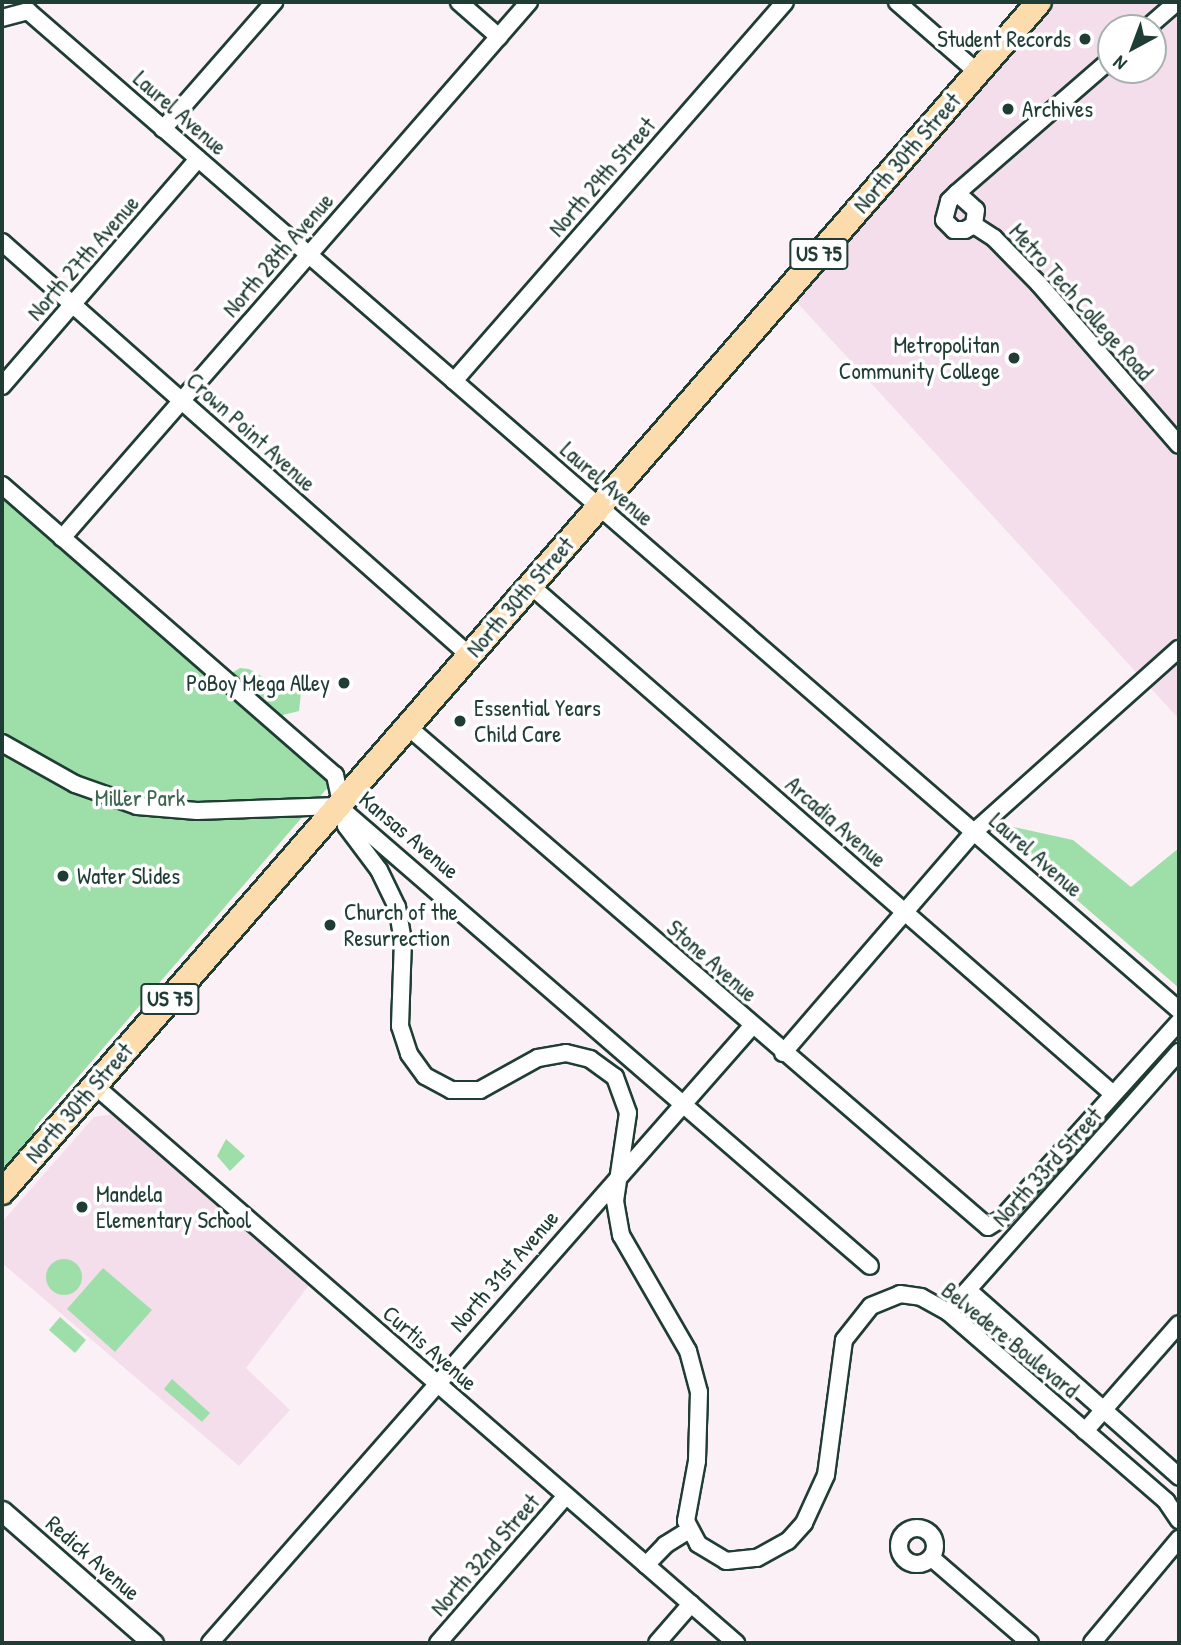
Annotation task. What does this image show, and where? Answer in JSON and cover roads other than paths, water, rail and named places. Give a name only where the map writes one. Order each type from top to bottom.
[{"type":"highway","name":"North 30th Street","points":[[2,1192],[1039,2]]},
{"type":"street","points":[[4,19],[19,2]]},
{"type":"street","points":[[163,129],[274,2]]},
{"type":"street","points":[[459,2],[499,37]]},
{"type":"street","name":"North 28th Avenue","points":[[62,538],[529,2]]},
{"type":"street","name":"North 29th Street","points":[[454,382],[785,2]]},
{"type":"street","points":[[897,2],[977,72]]},
{"type":"street","name":"Laurel Avenue","points":[[4,19],[28,11],[1179,1010]]},
{"type":"street","name":"Metro Tech College Road","points":[[1097,71],[957,193],[944,210],[944,220],[954,230],[974,225],[995,238],[1039,284],[1174,439]]},
{"type":"street","name":"North 27th Avenue","points":[[2,386],[198,159]]},
{"type":"street","name":"Metro Tech College Road","points":[[957,193],[976,210],[974,225]]},
{"type":"street","name":"Crown Point Avenue","points":[[2,242],[470,654]]},
{"type":"street","name":"Kansas Avenue","points":[[2,485],[328,768],[336,777],[338,806],[870,1266]]},
{"type":"street","name":"Arcadia Avenue","points":[[530,585],[1112,1093]]},
{"type":"street","points":[[783,1053],[974,832],[1179,649]]},
{"type":"street","name":"Stone Avenue","points":[[407,726],[988,1227]]},
{"type":"street","points":[[2,743],[75,784],[137,806],[197,811],[338,806],[349,834],[379,870],[397,907],[403,940],[400,1026],[415,1064],[436,1084],[467,1091],[493,1085],[527,1063],[553,1054],[573,1054],[600,1064],[615,1077],[627,1102],[615,1210],[626,1249],[688,1351],[699,1392],[700,1432],[687,1514],[688,1530],[665,1545],[646,1565]]},
{"type":"street","name":"North 33rd Street","points":[[988,1227],[1001,1219],[1112,1093],[1179,1022]]},
{"type":"street","name":"North 31st Avenue","points":[[210,1643],[752,1026]]},
{"type":"street","name":"North 33rd Street","points":[[948,1312],[1179,1052]]},
{"type":"street","name":"Curtis Avenue","points":[[94,1085],[736,1643]]},
{"type":"street","points":[[968,1290],[1179,1477]]},
{"type":"street","name":"Belvedere Boulevard","points":[[688,1530],[698,1544],[726,1561],[767,1556],[788,1541],[811,1511],[826,1475],[837,1372],[848,1332],[871,1307],[889,1296],[921,1297],[948,1312],[1166,1501],[1179,1520]]},
{"type":"street","points":[[1085,1431],[1179,1324]]},
{"type":"street","name":"North 32nd Street","points":[[438,1643],[566,1496]]},
{"type":"street","name":"Redick Avenue","points":[[2,1511],[153,1643]]},
{"type":"street","points":[[1091,1643],[1179,1539]]},
{"type":"street","points":[[933,1560],[1030,1643]]},
{"type":"street","points":[[657,1643],[691,1604]]},
{"type":"place","name":"Student Records","points":[[1085,39]]},
{"type":"place","name":"Archives","points":[[1008,109]]},
{"type":"place","name":"Metropolitan Community College","points":[[1014,358]]},
{"type":"place","name":"PoBoy Mega Alley","points":[[344,683]]},
{"type":"place","name":"Essential Years Child Care","points":[[460,721]]},
{"type":"place","name":"Water Slides","points":[[63,876]]},
{"type":"place","name":"Church of the Resurrection","points":[[330,925]]},
{"type":"place","name":"Mandela Elementary School","points":[[82,1207]]},
{"type":"park label","name":"Miller Park","points":[[140,798]]}]
